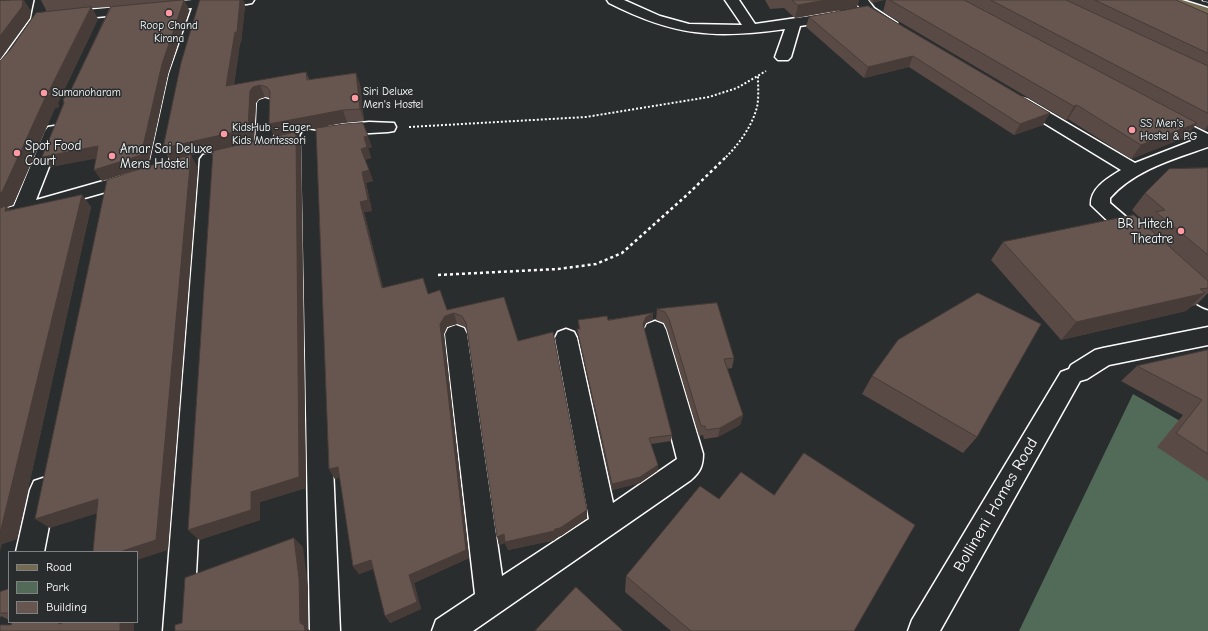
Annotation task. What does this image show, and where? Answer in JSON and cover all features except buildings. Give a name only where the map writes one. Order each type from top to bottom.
[{"type":"main road","points":[[1167,0],[1204,11]]},
{"type":"street","points":[[38,19],[107,17],[153,3],[199,4],[247,0]]},
{"type":"street","points":[[614,0],[652,18],[687,28],[710,30],[794,24],[865,5],[889,4]]},
{"type":"street","points":[[732,0],[751,28]]},
{"type":"street","points":[[0,72],[17,52],[38,19],[36,3]]},
{"type":"street","points":[[0,216],[106,187],[164,169],[177,74],[199,4]]},
{"type":"street","points":[[865,5],[903,31]]},
{"type":"street","points":[[1204,11],[1200,15],[1208,25]]},
{"type":"street","points":[[784,56],[794,24]]},
{"type":"street","points":[[0,58],[17,52]]},
{"type":"street","points":[[1012,96],[1134,170]]},
{"type":"street","points":[[265,103],[280,142],[325,631]]},
{"type":"street","points":[[1152,110],[1208,141]]},
{"type":"street","points":[[22,210],[62,113]]},
{"type":"street","points":[[280,142],[347,128],[388,127]]},
{"type":"street","points":[[1208,141],[1134,170],[1105,189],[1100,197],[1101,205],[1208,301]]},
{"type":"street","points":[[1177,152],[1208,160]]},
{"type":"street","points":[[178,631],[209,159]]},
{"type":"street","points":[[101,210],[106,187]]},
{"type":"street","points":[[447,631],[604,526],[682,472],[690,464],[690,454],[655,330]]},
{"type":"street","points":[[456,334],[491,601]]},
{"type":"street","name":"Bollineni Homes Road","points":[[923,631],[1074,375],[1103,357],[1208,336]]},
{"type":"street","points":[[566,338],[604,526]]},
{"type":"street","points":[[30,551],[48,467]]},
{"type":"path","points":[[388,127],[458,125],[586,117],[709,98],[736,88],[758,76],[784,56]]},
{"type":"path","points":[[438,275],[558,269],[596,264],[622,253],[682,199],[738,145],[751,122],[757,106],[758,76]]},
{"type":"green space","points":[[1133,394],[1208,437],[1208,631],[1019,631]]},
{"type":"railway","points":[[1203,0],[1208,1]]},
{"type":"place","name":"Roop Chand Kirana","points":[[169,13]]},
{"type":"place","name":"Sumanoharam","points":[[44,93]]},
{"type":"place","name":"Siri Deluxe Men's Hostel","points":[[355,98]]},
{"type":"place","name":"SS Men's Hostel & PG","points":[[1132,130]]},
{"type":"place","name":"KidsHub - Eager Kids Montessori","points":[[224,134]]},
{"type":"place","name":"Spot Food Court","points":[[17,153]]},
{"type":"place","name":"Amar Sai Deluxe Mens Hostel","points":[[112,156]]},
{"type":"place","name":"BR Hitech Theatre","points":[[1181,231]]}]
